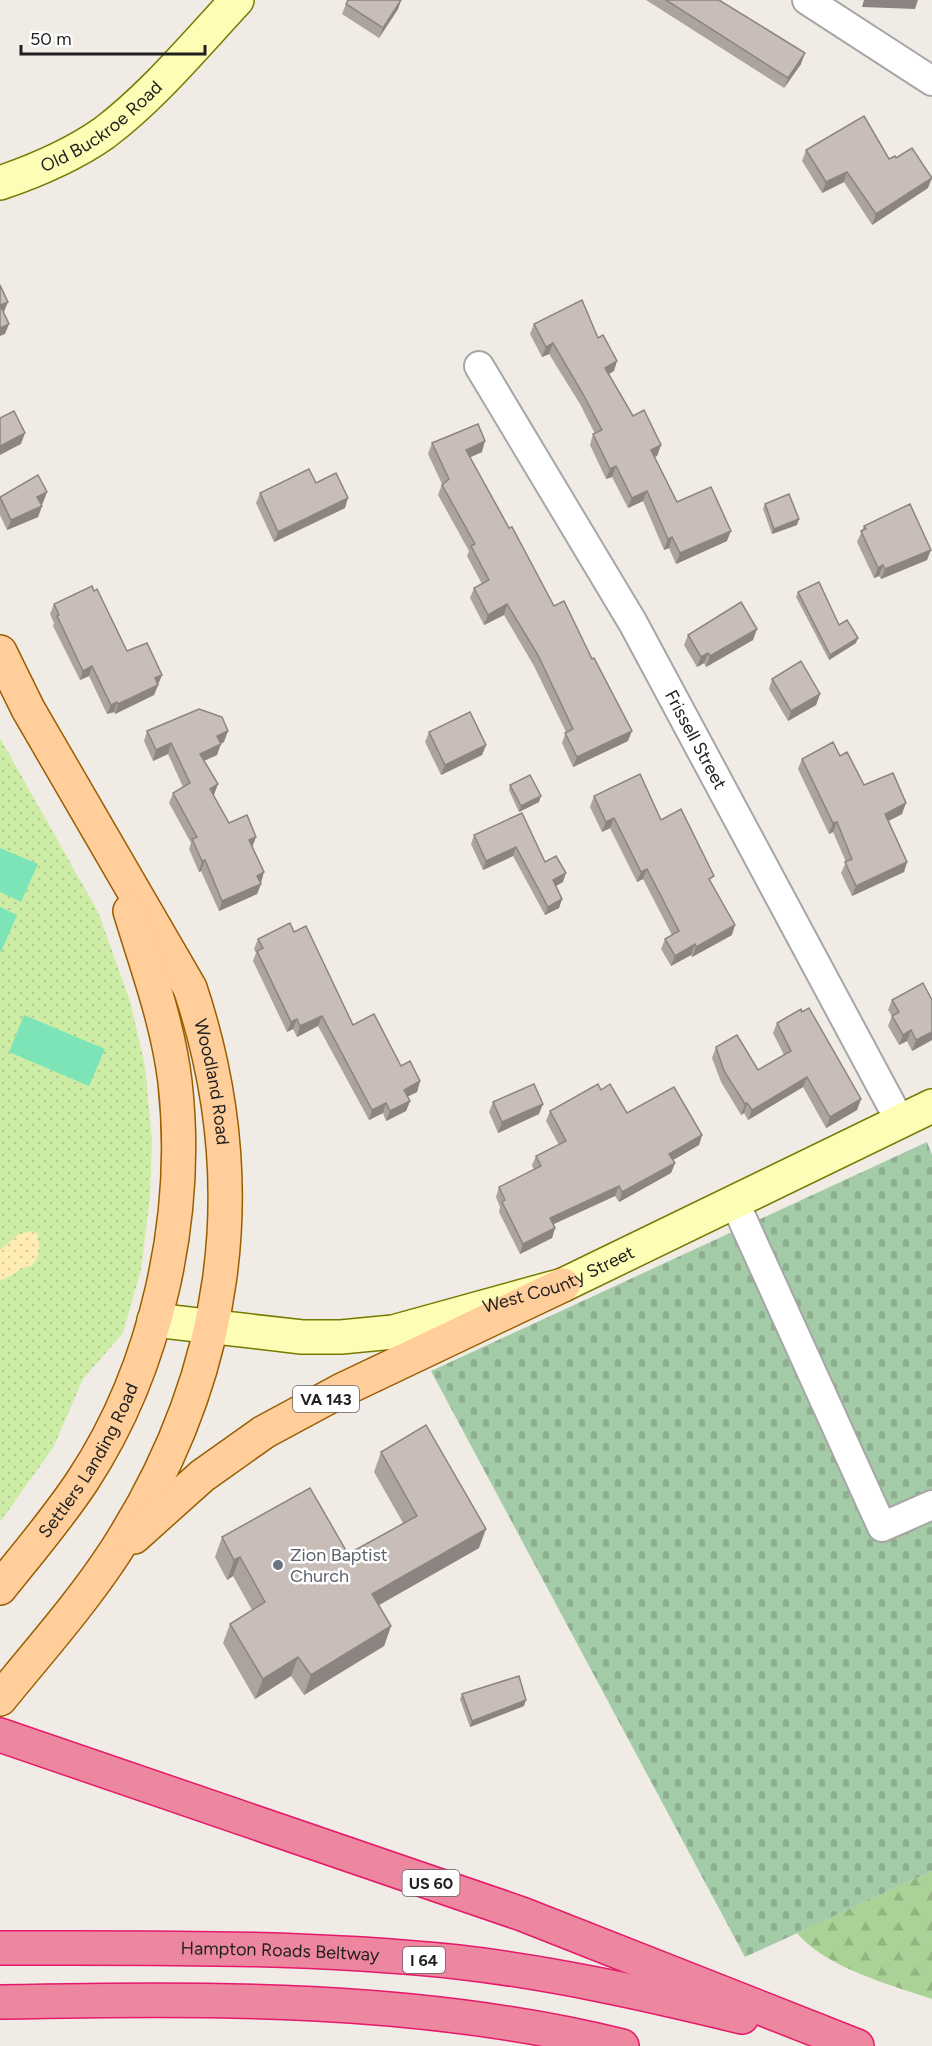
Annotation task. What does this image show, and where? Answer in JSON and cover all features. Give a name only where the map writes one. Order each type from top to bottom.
[{"type":"highway","name":"US 60","points":[[0,1735],[522,1914],[856,2046]]},
{"type":"highway","name":"Hampton Roads Beltway","points":[[0,1948],[221,1949],[458,1962],[618,1988],[742,2017],[839,2046]]},
{"type":"highway","points":[[0,2002],[244,2000],[378,2008],[559,2030],[622,2046]]},
{"type":"main road","name":"Old Buckroe Road","points":[[0,183],[68,153],[103,134],[137,104],[237,0]]},
{"type":"main road","name":"Woodland Road","points":[[0,652],[28,709],[190,987],[207,1042],[220,1115],[226,1179],[222,1260],[213,1327]]},
{"type":"main road","name":"Woodland Road","points":[[114,858],[157,998],[175,1083],[175,1211],[166,1272],[154,1320]]},
{"type":"main road","name":"West County Street","points":[[154,1320],[302,1337],[341,1337],[393,1332],[563,1285],[932,1106]]},
{"type":"main road","name":"VA 143","points":[[0,1699],[77,1604],[114,1553],[202,1476],[264,1432],[340,1391],[563,1285]]},
{"type":"main road","name":"Settlers Landing Road","points":[[0,1588],[55,1520],[94,1461],[129,1392],[154,1320]]},
{"type":"main road","points":[[114,1553],[152,1488],[171,1449],[199,1375],[213,1327]]},
{"type":"street","points":[[807,0],[932,81]]},
{"type":"street","name":"Frissell Street","points":[[479,366],[633,623],[900,1121]]},
{"type":"street","points":[[735,1203],[882,1527],[932,1505]]},
{"type":"green space","points":[[0,738],[98,912],[130,1001],[145,1066],[152,1141],[150,1197],[141,1270],[123,1333],[83,1379],[53,1448],[0,1522]]},
{"type":"green space","points":[[0,848],[38,864],[21,902],[0,892]]},
{"type":"green space","points":[[0,907],[17,915],[1,952],[0,951]]},
{"type":"green space","points":[[24,1015],[105,1049],[89,1086],[9,1052]]},
{"type":"green space","points":[[927,1142],[932,1155],[932,1871],[745,1957],[431,1371]]},
{"type":"green space","points":[[932,1871],[932,1999],[859,1974],[824,1956],[797,1933]]},
{"type":"sand","points":[[32,1231],[37,1233],[39,1246],[34,1262],[31,1266],[22,1268],[0,1280],[0,1250],[19,1234]]},
{"type":"building","points":[[348,0],[401,0],[383,28],[346,4]]},
{"type":"building","points":[[666,0],[719,0],[805,53],[788,78]]},
{"type":"building","points":[[864,116],[889,159],[895,156],[896,158],[912,148],[932,178],[876,214],[847,172],[826,182],[806,150]]},
{"type":"building","points":[[0,285],[8,302],[0,305]]},
{"type":"building","points":[[582,300],[598,338],[603,335],[617,361],[605,368],[633,416],[644,410],[661,445],[651,450],[677,502],[711,487],[731,531],[680,553],[672,537],[668,539],[647,491],[632,498],[616,466],[610,469],[593,434],[602,430],[553,343],[546,347],[534,324]]},
{"type":"building","points":[[0,305],[9,324],[0,328]]},
{"type":"building","points":[[14,411],[25,433],[0,446],[0,418]]},
{"type":"building","points":[[478,424],[485,441],[466,450],[509,528],[512,527],[554,606],[564,601],[592,659],[594,658],[632,731],[577,757],[565,733],[573,729],[538,655],[507,604],[488,615],[474,588],[489,580],[471,546],[475,544],[442,485],[449,479],[432,443]]},
{"type":"building","points":[[309,469],[316,483],[336,473],[348,498],[278,532],[260,493]]},
{"type":"building","points":[[38,475],[47,492],[37,497],[42,506],[11,520],[0,497]]},
{"type":"building","points":[[789,494],[799,519],[774,529],[765,504]]},
{"type":"building","points":[[910,504],[931,550],[885,569],[883,565],[878,568],[861,531],[866,529],[864,526]]},
{"type":"building","points":[[819,582],[839,625],[847,620],[858,638],[830,655],[798,592]]},
{"type":"building","points":[[92,586],[94,591],[97,589],[127,651],[147,643],[162,675],[155,678],[158,685],[118,704],[117,702],[111,705],[92,666],[83,671],[57,616],[59,615],[54,604]]},
{"type":"building","points":[[741,602],[757,629],[710,656],[708,653],[701,657],[688,635]]},
{"type":"building","points":[[801,661],[820,694],[791,711],[772,679]]},
{"type":"building","points":[[199,709],[222,717],[228,731],[217,736],[221,744],[200,754],[218,784],[210,789],[229,823],[247,815],[256,837],[249,840],[264,872],[257,876],[261,884],[222,901],[205,860],[202,861],[192,839],[197,837],[173,793],[190,783],[171,743],[156,750],[147,731]]},
{"type":"building","points":[[470,712],[486,745],[445,765],[429,732]]},
{"type":"building","points":[[833,742],[840,756],[847,752],[864,785],[893,773],[906,803],[885,814],[907,862],[856,886],[845,862],[852,859],[837,822],[833,823],[802,759]]},
{"type":"building","points":[[640,774],[661,820],[681,809],[714,876],[709,879],[735,925],[675,956],[665,939],[679,931],[647,869],[641,872],[614,818],[606,822],[594,796]]},
{"type":"building","points":[[530,775],[541,796],[521,806],[510,785]]},
{"type":"building","points":[[522,813],[545,862],[556,856],[566,873],[553,880],[562,899],[548,907],[516,847],[486,861],[474,835]]},
{"type":"building","points":[[290,923],[294,932],[306,926],[353,1025],[374,1014],[401,1066],[410,1061],[420,1081],[404,1090],[410,1101],[390,1111],[386,1103],[372,1110],[322,1016],[300,1026],[297,1019],[291,1022],[257,951],[263,948],[258,939]]},
{"type":"building","points":[[923,983],[932,1000],[932,1032],[916,1040],[911,1030],[903,1035],[892,1016],[899,1012],[892,1000]]},
{"type":"building","points":[[809,1008],[861,1099],[830,1117],[807,1077],[752,1110],[747,1103],[745,1104],[724,1071],[716,1047],[737,1035],[758,1070],[791,1051],[777,1023],[801,1009],[802,1012]]},
{"type":"building","points":[[534,1084],[543,1104],[502,1122],[493,1102]]},
{"type":"building","points":[[598,1084],[601,1090],[610,1084],[627,1113],[674,1087],[702,1135],[669,1154],[675,1163],[622,1192],[619,1186],[550,1218],[555,1228],[523,1244],[502,1202],[505,1200],[499,1187],[541,1166],[536,1156],[566,1141],[550,1111]]},
{"type":"building","name":"Zion Baptist Church","points":[[426,1425],[486,1529],[372,1594],[391,1626],[311,1675],[298,1657],[263,1679],[230,1624],[265,1602],[240,1557],[234,1560],[222,1537],[310,1488],[348,1554],[417,1516],[381,1452]]},
{"type":"building","points":[[519,1676],[526,1700],[472,1721],[462,1694]]},
{"type":"place","name":"Zion Baptist Church","points":[[278,1565]]}]
